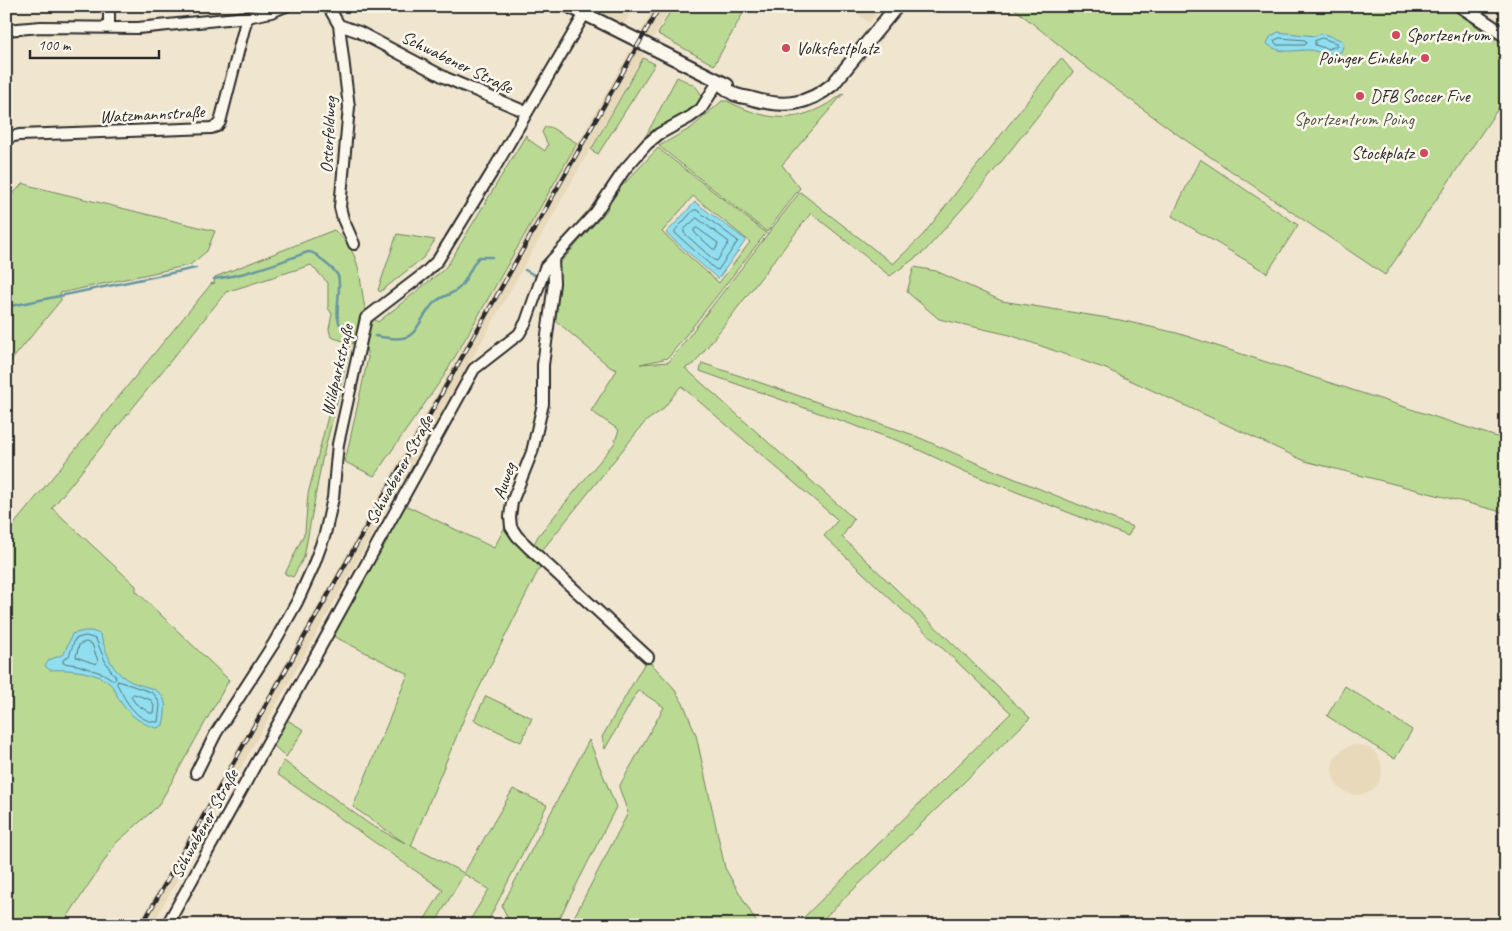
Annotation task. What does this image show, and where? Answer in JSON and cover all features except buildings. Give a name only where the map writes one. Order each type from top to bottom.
[{"type":"street","points":[[109,6],[109,27]]},
{"type":"street","points":[[6,30],[41,27],[138,28],[247,17],[271,12],[286,6]]},
{"type":"street","points":[[328,6],[339,25]]},
{"type":"street","points":[[569,6],[718,82],[734,94],[768,104],[787,104],[809,100],[825,91],[843,74],[897,6]]},
{"type":"street","points":[[1461,6],[1506,36]]},
{"type":"street","name":"Wildparkstraße","points":[[196,773],[216,733],[274,643],[297,602],[313,567],[325,534],[333,498],[338,444],[366,318],[425,273],[438,260],[491,174],[584,15]]},
{"type":"street","name":"Watzmannstraße","points":[[6,138],[19,135],[211,128],[216,126],[220,122],[247,17]]},
{"type":"street","name":"Schwabener Straße","points":[[339,25],[359,32],[446,78],[526,112]]},
{"type":"street","name":"Osterfeldweg","points":[[339,25],[349,107],[340,207],[354,244]]},
{"type":"street","name":"Schwabener Straße","points":[[167,925],[474,369],[518,334],[526,322],[545,268],[596,212],[615,183],[647,144],[659,134],[701,109],[718,82]]},
{"type":"street","name":"Auweg","points":[[553,259],[554,283],[543,365],[544,404],[532,452],[512,502],[511,527],[528,547],[648,657]]},
{"type":"shaded area","points":[[581,6],[634,6],[622,28]]},
{"type":"shaded area","points":[[655,6],[671,6],[152,925],[138,925]]},
{"type":"shaded area","points":[[848,6],[883,6],[869,23]]},
{"type":"shaded area","points":[[1357,745],[1367,747],[1375,752],[1380,760],[1382,770],[1380,780],[1375,788],[1367,793],[1357,795],[1347,793],[1339,788],[1334,780],[1332,770],[1334,760],[1339,752],[1347,747]]},
{"type":"green space","points":[[673,6],[747,6],[714,65],[658,34]]},
{"type":"green space","name":"Sportzentrum Poing","points":[[1011,6],[1447,6],[1506,47],[1506,97],[1385,275],[1181,137],[1090,70]]},
{"type":"green space","points":[[643,58],[655,64],[598,154],[591,150]]},
{"type":"green space","points":[[1061,58],[1073,72],[977,192],[925,251],[890,276],[811,213],[694,364],[685,368],[854,519],[842,537],[1030,718],[817,925],[796,925],[1011,713],[824,536],[838,520],[681,386],[662,410],[645,422],[540,553],[533,546],[538,536],[614,444],[619,430],[591,411],[617,370],[610,367],[555,320],[559,292],[559,264],[608,209],[605,204],[616,188],[623,185],[658,148],[766,233],[668,358],[640,364],[669,362],[800,192],[893,264],[923,235]],"holes":[[[693,196],[750,242],[719,283],[662,232]]]},
{"type":"green space","points":[[677,77],[698,89],[701,96],[697,106],[640,147]]},
{"type":"green space","points":[[844,93],[782,165],[800,188],[767,232],[659,146],[691,128],[722,101],[727,101],[759,114],[787,117],[814,111]]},
{"type":"green space","points":[[545,127],[550,127],[577,143],[444,376],[374,476],[345,462],[368,358],[366,347],[350,343],[341,385],[336,384],[346,342],[331,337],[329,329],[332,314],[328,308],[328,283],[311,265],[226,292],[52,508],[136,586],[136,591],[229,680],[158,806],[116,843],[62,925],[6,925],[6,534],[212,283],[214,284],[215,277],[334,230],[351,249],[358,268],[366,313],[378,322],[442,271],[449,263],[526,135],[529,140],[545,151],[548,145],[542,132]]},
{"type":"green space","points":[[1200,159],[1298,225],[1267,273],[1172,216]]},
{"type":"green space","points":[[23,183],[215,231],[207,251],[190,265],[60,293],[61,300],[6,367],[6,202]]},
{"type":"green space","points":[[397,234],[435,240],[424,257],[380,292],[378,290]]},
{"type":"green space","points":[[914,267],[936,271],[1002,301],[1120,320],[1177,333],[1506,440],[1506,513],[1305,461],[1106,369],[1010,335],[939,319],[907,292]]},
{"type":"green space","points":[[702,363],[911,434],[981,465],[1133,527],[1128,536],[966,472],[904,443],[700,371]]},
{"type":"green space","points":[[334,393],[339,394],[322,460],[304,557],[293,577],[285,574],[305,532],[308,494]]},
{"type":"green space","points":[[405,505],[494,548],[506,525],[527,554],[541,565],[465,716],[411,846],[464,873],[513,789],[547,805],[488,921],[490,925],[467,925],[489,889],[464,874],[434,925],[421,925],[443,890],[277,774],[284,761],[369,824],[405,843],[353,807],[408,674],[333,636]]},
{"type":"green space","points":[[647,659],[673,687],[684,705],[696,735],[725,868],[758,925],[570,925],[628,813],[619,787],[664,707],[638,690],[605,749],[602,737]]},
{"type":"green space","points":[[1345,686],[1412,730],[1395,759],[1327,716]]},
{"type":"green space","points":[[486,696],[532,718],[521,742],[474,720]]},
{"type":"green space","points":[[287,720],[304,730],[286,757],[273,745]]},
{"type":"green space","points":[[589,740],[616,807],[556,925],[511,925],[502,906]]},
{"type":"water","points":[[1278,32],[1315,36],[1321,33],[1341,40],[1344,44],[1341,52],[1331,54],[1323,54],[1311,50],[1282,51],[1267,44],[1270,37]]},
{"type":"water","points":[[695,202],[746,240],[718,279],[666,233]]},
{"type":"water","points":[[85,631],[100,634],[111,662],[122,676],[161,694],[165,710],[163,725],[157,728],[131,715],[113,687],[100,677],[84,672],[50,670],[45,666],[49,660],[64,654],[72,634]]},
{"type":"waterway","points":[[214,279],[250,272],[308,252],[313,253],[332,268],[338,276],[339,322],[347,330]]},
{"type":"waterway","points":[[375,336],[399,338],[412,334],[435,302],[461,286],[479,257],[492,257]]},
{"type":"waterway","points":[[6,307],[196,268]]},
{"type":"waterway","points":[[525,270],[538,277]]},
{"type":"railway","points":[[142,925],[660,6]]},
{"type":"place","name":"Sportzentrum","points":[[1396,35]]},
{"type":"place","name":"Volksfestplatz","points":[[786,48]]},
{"type":"place","name":"Poinger Einkehr","points":[[1425,58]]},
{"type":"place","name":"DFB Soccer Five","points":[[1360,96]]},
{"type":"place","name":"Stockplatz","points":[[1424,153]]}]
